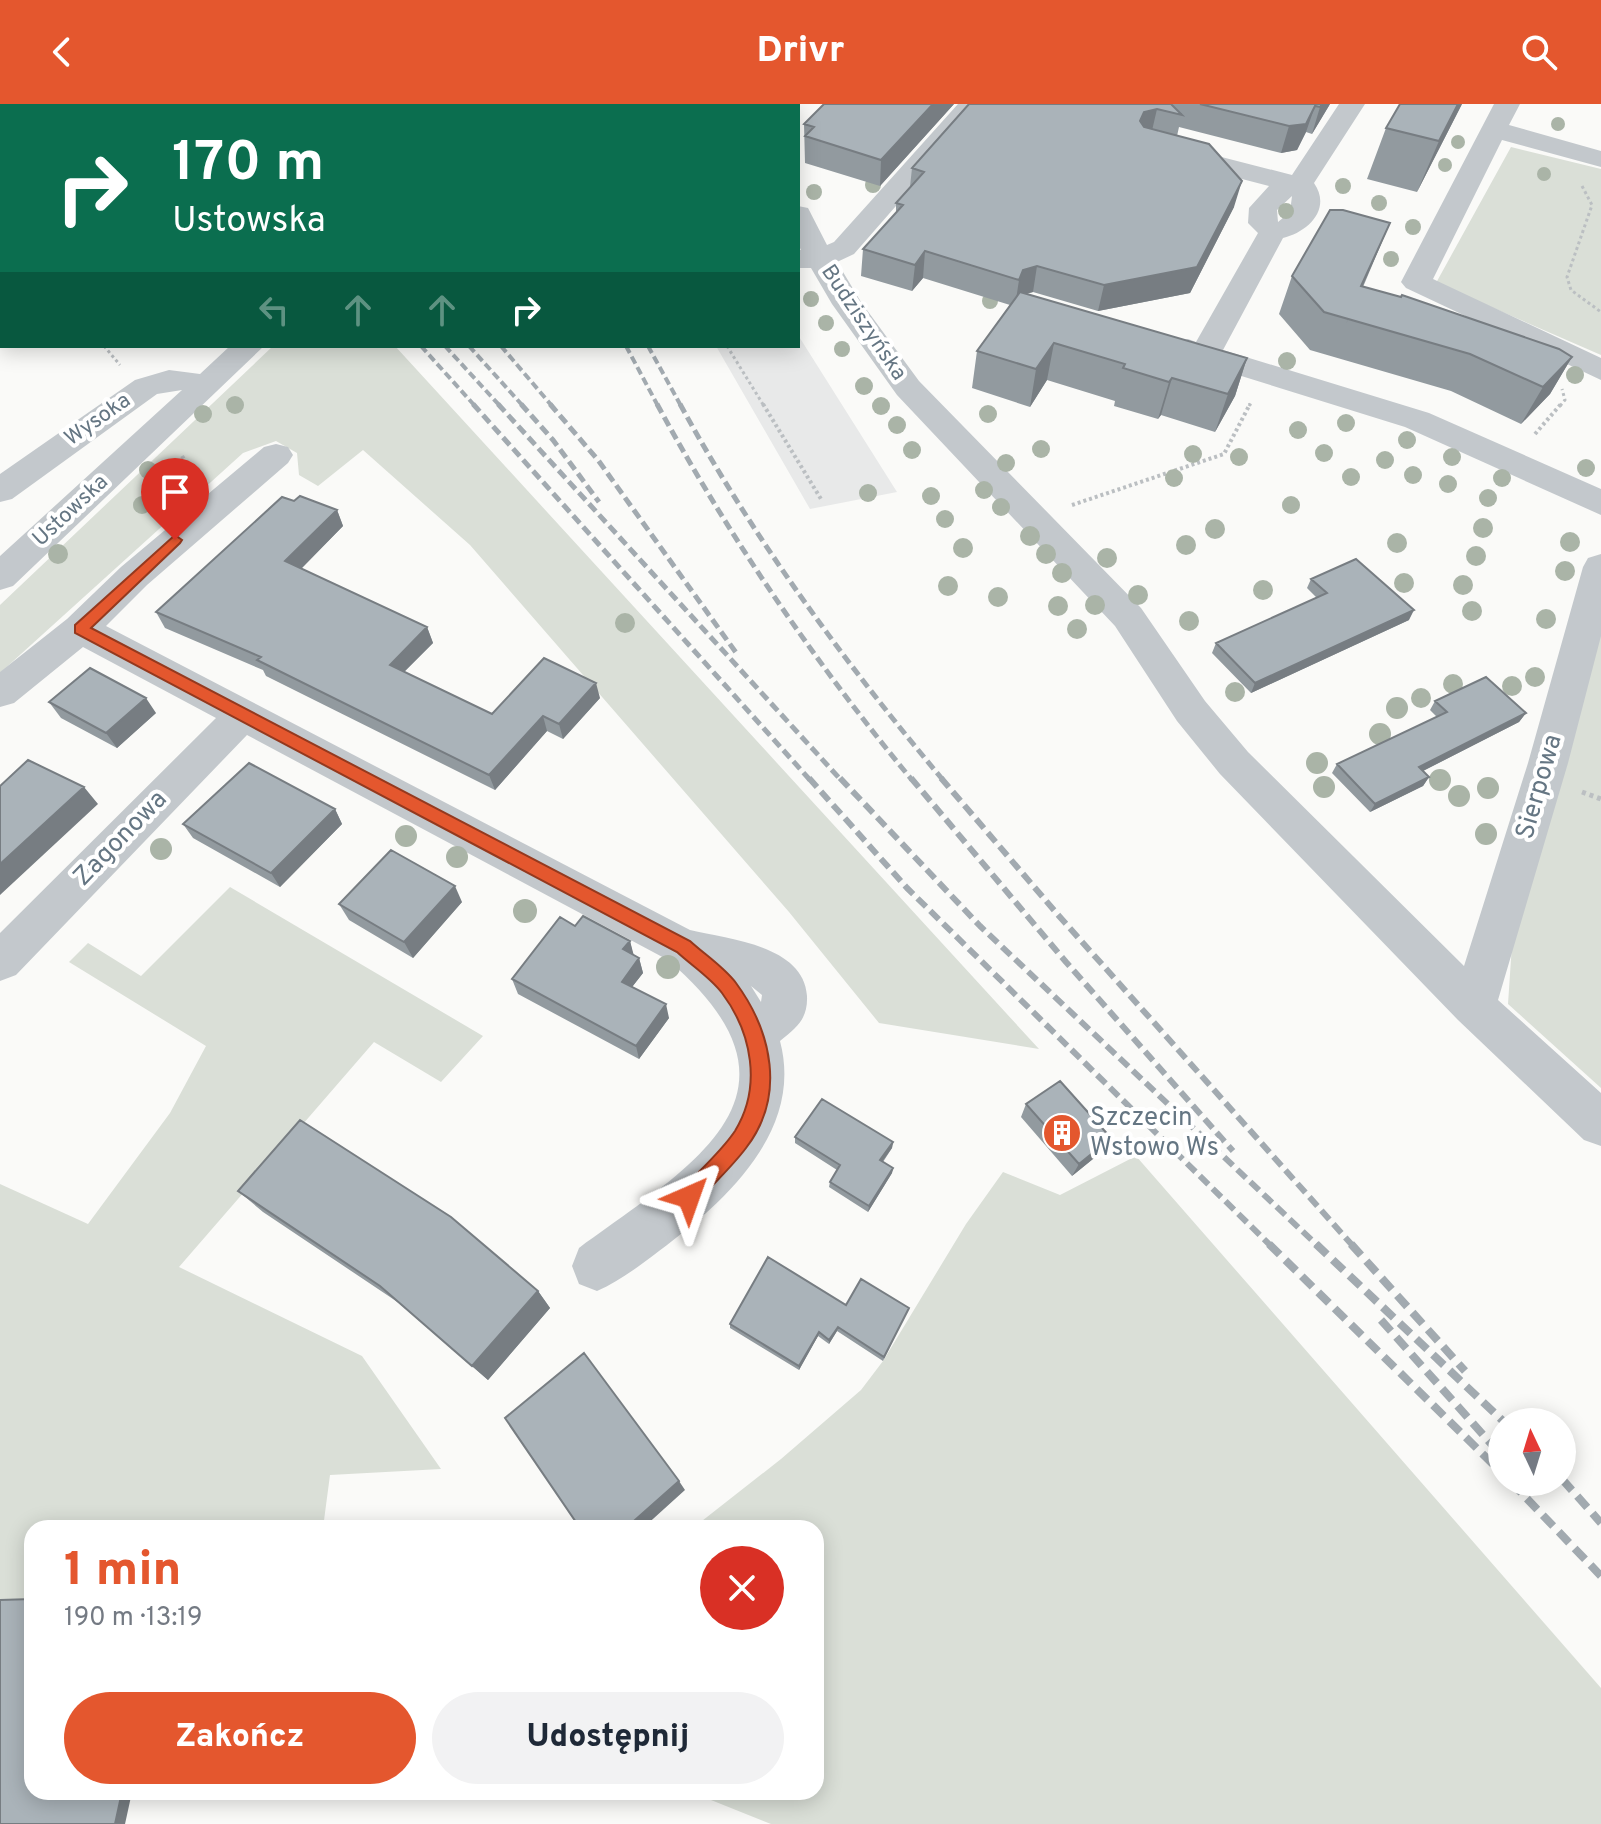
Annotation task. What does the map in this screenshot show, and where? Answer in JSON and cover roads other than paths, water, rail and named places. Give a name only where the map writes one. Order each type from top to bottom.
[{"type":"street","points":[[809,259],[844,248],[857,237],[972,104]]},
{"type":"street","points":[[1299,185],[1352,104]]},
{"type":"street","points":[[1601,159],[1500,117],[1416,282],[1601,370]]},
{"type":"street","points":[[1150,146],[1299,185],[1307,195],[1302,216],[1289,229],[1273,231],[1205,354]]},
{"type":"street","name":"Budziszyńska","points":[[800,222],[809,259],[847,304],[908,388],[1128,617],[1191,711],[1234,763],[1474,1006],[1601,1124]]},
{"type":"street","points":[[1162,341],[1428,425],[1601,503]]},
{"type":"street","name":"Ustowska","points":[[0,577],[246,348]]},
{"type":"street","name":"Wysoka","points":[[0,491],[146,387],[168,378],[181,377],[206,386]]},
{"type":"street","points":[[0,693],[80,629],[134,576],[276,455]]},
{"type":"street","name":"Sierpowa","points":[[1474,1006],[1548,763],[1601,567]]},
{"type":"street","points":[[80,629],[683,947],[759,966],[784,986],[785,1010],[755,1033],[761,1081],[756,1112],[740,1141],[689,1197],[597,1266]]},
{"type":"street","name":"Zagonowa","points":[[0,962],[242,716]]},
{"type":"railway","points":[[423,348],[475,406]]},
{"type":"railway","points":[[447,348],[500,406]]},
{"type":"railway","points":[[471,348],[523,406]]},
{"type":"railway","points":[[503,348],[552,406]]},
{"type":"railway","points":[[627,348],[658,406]]},
{"type":"railway","points":[[649,348],[681,406]]},
{"type":"railway","points":[[473,404],[810,780]]},
{"type":"railway","points":[[498,404],[841,780]]},
{"type":"railway","points":[[521,404],[553,440],[599,502]]},
{"type":"railway","points":[[550,404],[598,460],[737,654]]},
{"type":"railway","points":[[657,404],[744,551],[808,645],[912,780]]},
{"type":"railway","points":[[680,404],[769,551],[836,645],[943,780]]},
{"type":"railway","points":[[809,778],[907,888],[1271,1246]]},
{"type":"railway","points":[[840,778],[980,926],[1318,1246]]},
{"type":"railway","points":[[911,778],[1066,962],[1233,1151]]},
{"type":"railway","points":[[941,778],[1059,916],[1353,1246]]},
{"type":"railway","points":[[1269,1244],[1488,1459]]},
{"type":"railway","points":[[1316,1244],[1489,1408]]},
{"type":"railway","points":[[1351,1244],[1465,1371]]},
{"type":"railway","points":[[1381,1320],[1488,1440]]},
{"type":"railway","points":[[1576,1495],[1601,1523]]},
{"type":"railway","points":[[1524,1496],[1601,1576]]},
{"type":"place","name":"Szczecin Wstowo Ws","points":[[1062,1133]]}]
